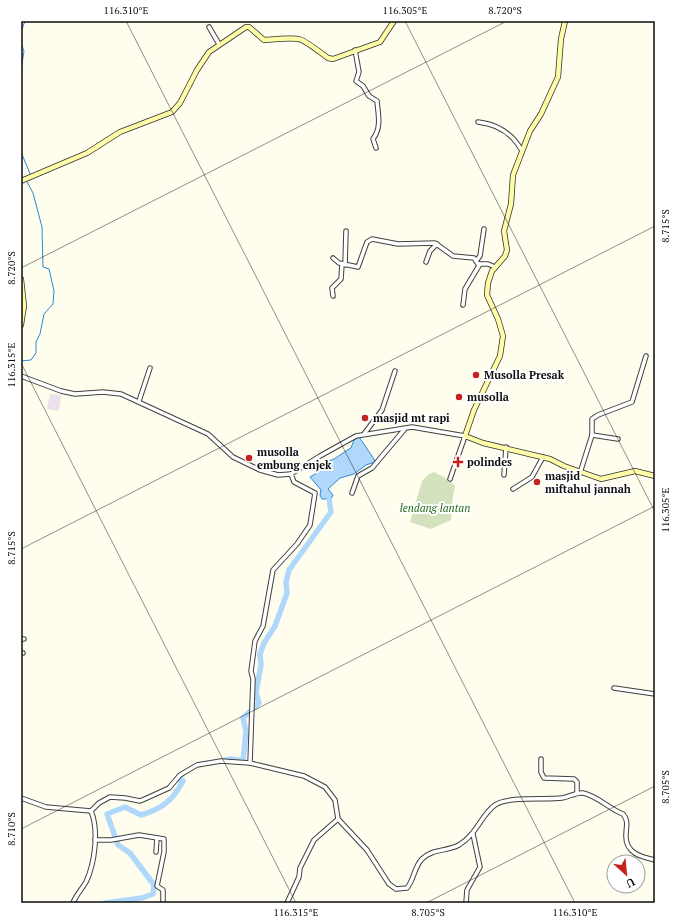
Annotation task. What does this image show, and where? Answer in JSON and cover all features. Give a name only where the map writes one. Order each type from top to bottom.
[{"type":"street","points":[[21,181],[86,153],[120,132],[172,112],[182,99],[200,64],[209,52],[249,27],[262,40],[288,37],[302,39],[330,59],[380,42],[394,21]]},
{"type":"street","points":[[450,479],[474,410],[497,365],[502,347],[502,332],[487,295],[488,283],[495,267],[507,253],[504,231],[511,204],[512,179],[530,131],[541,114],[558,77],[561,39],[565,21]]},
{"type":"street","points":[[209,27],[220,44]]},
{"type":"street","points":[[355,50],[359,72],[356,82],[363,86],[369,96],[377,100],[380,122],[373,138],[376,148]]},
{"type":"street","points":[[478,122],[493,125],[502,130],[515,140],[523,152]]},
{"type":"street","points":[[463,305],[465,289],[480,256],[484,229]]},
{"type":"street","points":[[333,296],[332,288],[341,279],[344,264],[346,231]]},
{"type":"street","points":[[333,258],[337,262],[356,267],[360,266],[367,242],[370,239],[398,244],[437,244],[454,256],[474,258],[478,262],[495,267]]},
{"type":"street","points":[[426,262],[430,251],[437,244]]},
{"type":"street","points":[[21,279],[24,306],[21,325]]},
{"type":"street","points":[[580,473],[592,435],[591,425],[593,418],[626,405],[633,400],[646,356]]},
{"type":"street","points":[[139,401],[150,368]]},
{"type":"street","points":[[363,435],[382,410],[395,371]]},
{"type":"street","points":[[21,376],[61,391],[78,394],[103,392],[117,393],[139,401],[166,416],[208,434],[233,457],[248,465],[272,474],[291,474],[343,443],[363,435],[418,427],[465,436],[481,442],[543,457],[580,473],[602,479],[635,471],[655,476]]},
{"type":"street","points":[[352,493],[358,476],[372,468],[404,430]]},
{"type":"street","points":[[592,435],[618,439]]},
{"type":"street","points":[[504,475],[506,447]]},
{"type":"street","points":[[513,489],[532,477],[543,457]]},
{"type":"street","points":[[250,763],[253,679],[251,671],[254,641],[263,626],[273,570],[300,541],[311,520],[314,493],[294,482],[291,474]]},
{"type":"street","points":[[614,688],[655,694]]},
{"type":"street","points":[[541,759],[541,772],[544,778],[575,780],[577,793]]},
{"type":"street","points":[[91,811],[99,803],[110,797],[140,801],[147,798],[169,788],[180,775],[197,765],[221,761],[250,763],[304,776],[326,786],[335,800],[338,819],[367,850],[389,884],[401,890],[409,886],[417,865],[427,855],[433,851],[450,849],[473,834],[488,811],[500,802],[562,798],[577,793],[588,795],[613,811],[623,814],[627,823],[626,839],[631,851],[640,856],[655,860]]},
{"type":"street","points":[[21,798],[46,807],[91,811]]},
{"type":"street","points":[[73,903],[88,877],[95,840],[94,822],[91,811]]},
{"type":"street","points":[[287,903],[299,878],[300,868],[314,840],[338,819]]},
{"type":"street","points":[[95,840],[122,839],[140,834],[164,839],[157,886],[163,890],[163,903]]},
{"type":"street","points":[[466,903],[467,890],[480,867],[473,834]]},
{"type":"street","points":[[156,852],[157,838]]},
{"type":"shaded area","points":[[50,394],[61,395],[59,411],[47,409]]},
{"type":"green space","name":"lendang lantan","points":[[434,472],[449,480],[455,486],[451,520],[431,529],[410,522],[422,481],[429,474]]},
{"type":"water","points":[[359,437],[375,462],[366,465],[354,474],[340,478],[328,489],[333,495],[331,499],[322,499],[320,495],[321,490],[310,477],[317,473],[318,468],[322,466],[324,462],[334,459],[351,448],[354,440]]},
{"type":"waterway","points":[[21,32],[25,21]]},
{"type":"waterway","points":[[21,43],[24,51],[21,70]]},
{"type":"waterway","points":[[21,152],[31,176]]},
{"type":"waterway","points":[[21,361],[31,360],[36,353],[36,342],[40,334],[44,314],[53,304],[54,291],[49,269],[43,267],[42,227],[33,193],[26,180]]},
{"type":"waterway","points":[[222,761],[231,759],[243,761],[246,732],[243,718],[259,703],[256,692],[261,665],[260,654],[264,643],[275,626],[287,593],[286,582],[289,570],[331,512],[329,499]]},
{"type":"waterway","points":[[105,903],[142,898],[153,894],[154,885],[130,853],[118,845],[107,814],[125,807],[141,815],[161,807],[171,799],[179,788],[183,781],[178,779],[182,775]]},
{"type":"place","name":"Musolla Presak","points":[[476,375]]},
{"type":"place","name":"musolla","points":[[459,397]]},
{"type":"place","name":"masjid mt rapi","points":[[365,418]]},
{"type":"place","name":"musolla embung enjek","points":[[249,458]]},
{"type":"place","name":"polindes","points":[[458,462]]},
{"type":"place","name":"masjid miftahul jannah","points":[[537,482]]}]
